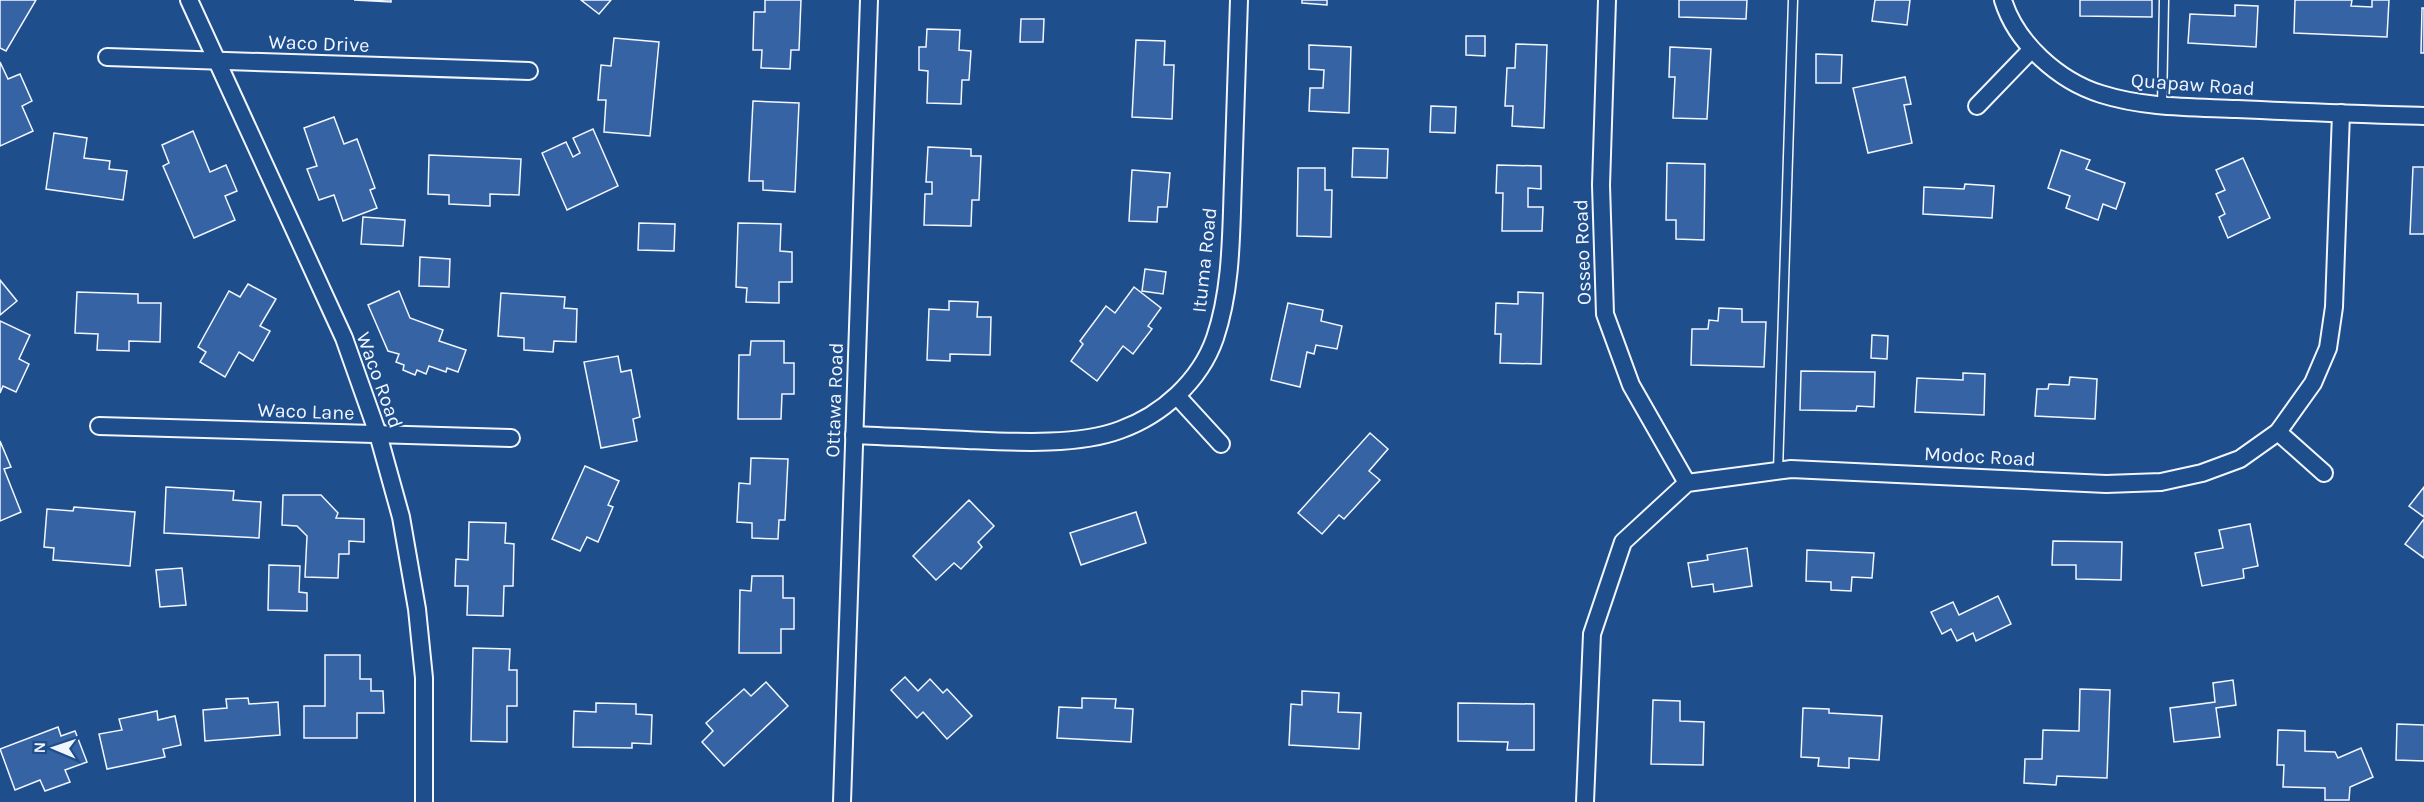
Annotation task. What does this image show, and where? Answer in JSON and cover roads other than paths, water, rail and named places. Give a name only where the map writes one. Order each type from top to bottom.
[{"type":"street","name":"Waco Road","points":[[189,0],[344,338],[378,434],[401,516],[417,609],[424,678],[424,802]]},
{"type":"street","name":"Ottawa Road","points":[[842,802],[869,0]]},
{"type":"street","name":"Ituma Road","points":[[854,435],[1052,441],[1120,430],[1152,414],[1177,396],[1196,371],[1214,340],[1225,298],[1232,213],[1239,0]]},
{"type":"street","name":"Osseo Road","points":[[1607,0],[1601,185],[1605,314],[1631,385],[1687,483]]},
{"type":"street","name":"Quapaw Road","points":[[2003,0],[2006,11],[2031,50],[2067,78],[2100,94],[2162,106],[2424,116]]},
{"type":"street","points":[[1977,105],[2031,50]]},
{"type":"street","name":"Waco Drive","points":[[107,57],[529,71]]},
{"type":"street","name":"Modoc Road","points":[[1687,483],[1791,470],[2106,484],[2161,482],[2202,473],[2240,459],[2278,432],[2313,383],[2328,348],[2334,307],[2341,113]]},
{"type":"street","points":[[1177,396],[1221,444]]},
{"type":"street","name":"Waco Lane","points":[[99,426],[512,438]]},
{"type":"street","points":[[2278,432],[2324,473]]},
{"type":"street","points":[[1585,802],[1592,634],[1623,542],[1687,483]]},
{"type":"lane","points":[[1778,471],[1793,0]]},
{"type":"lane","points":[[2162,106],[2164,0]]}]
